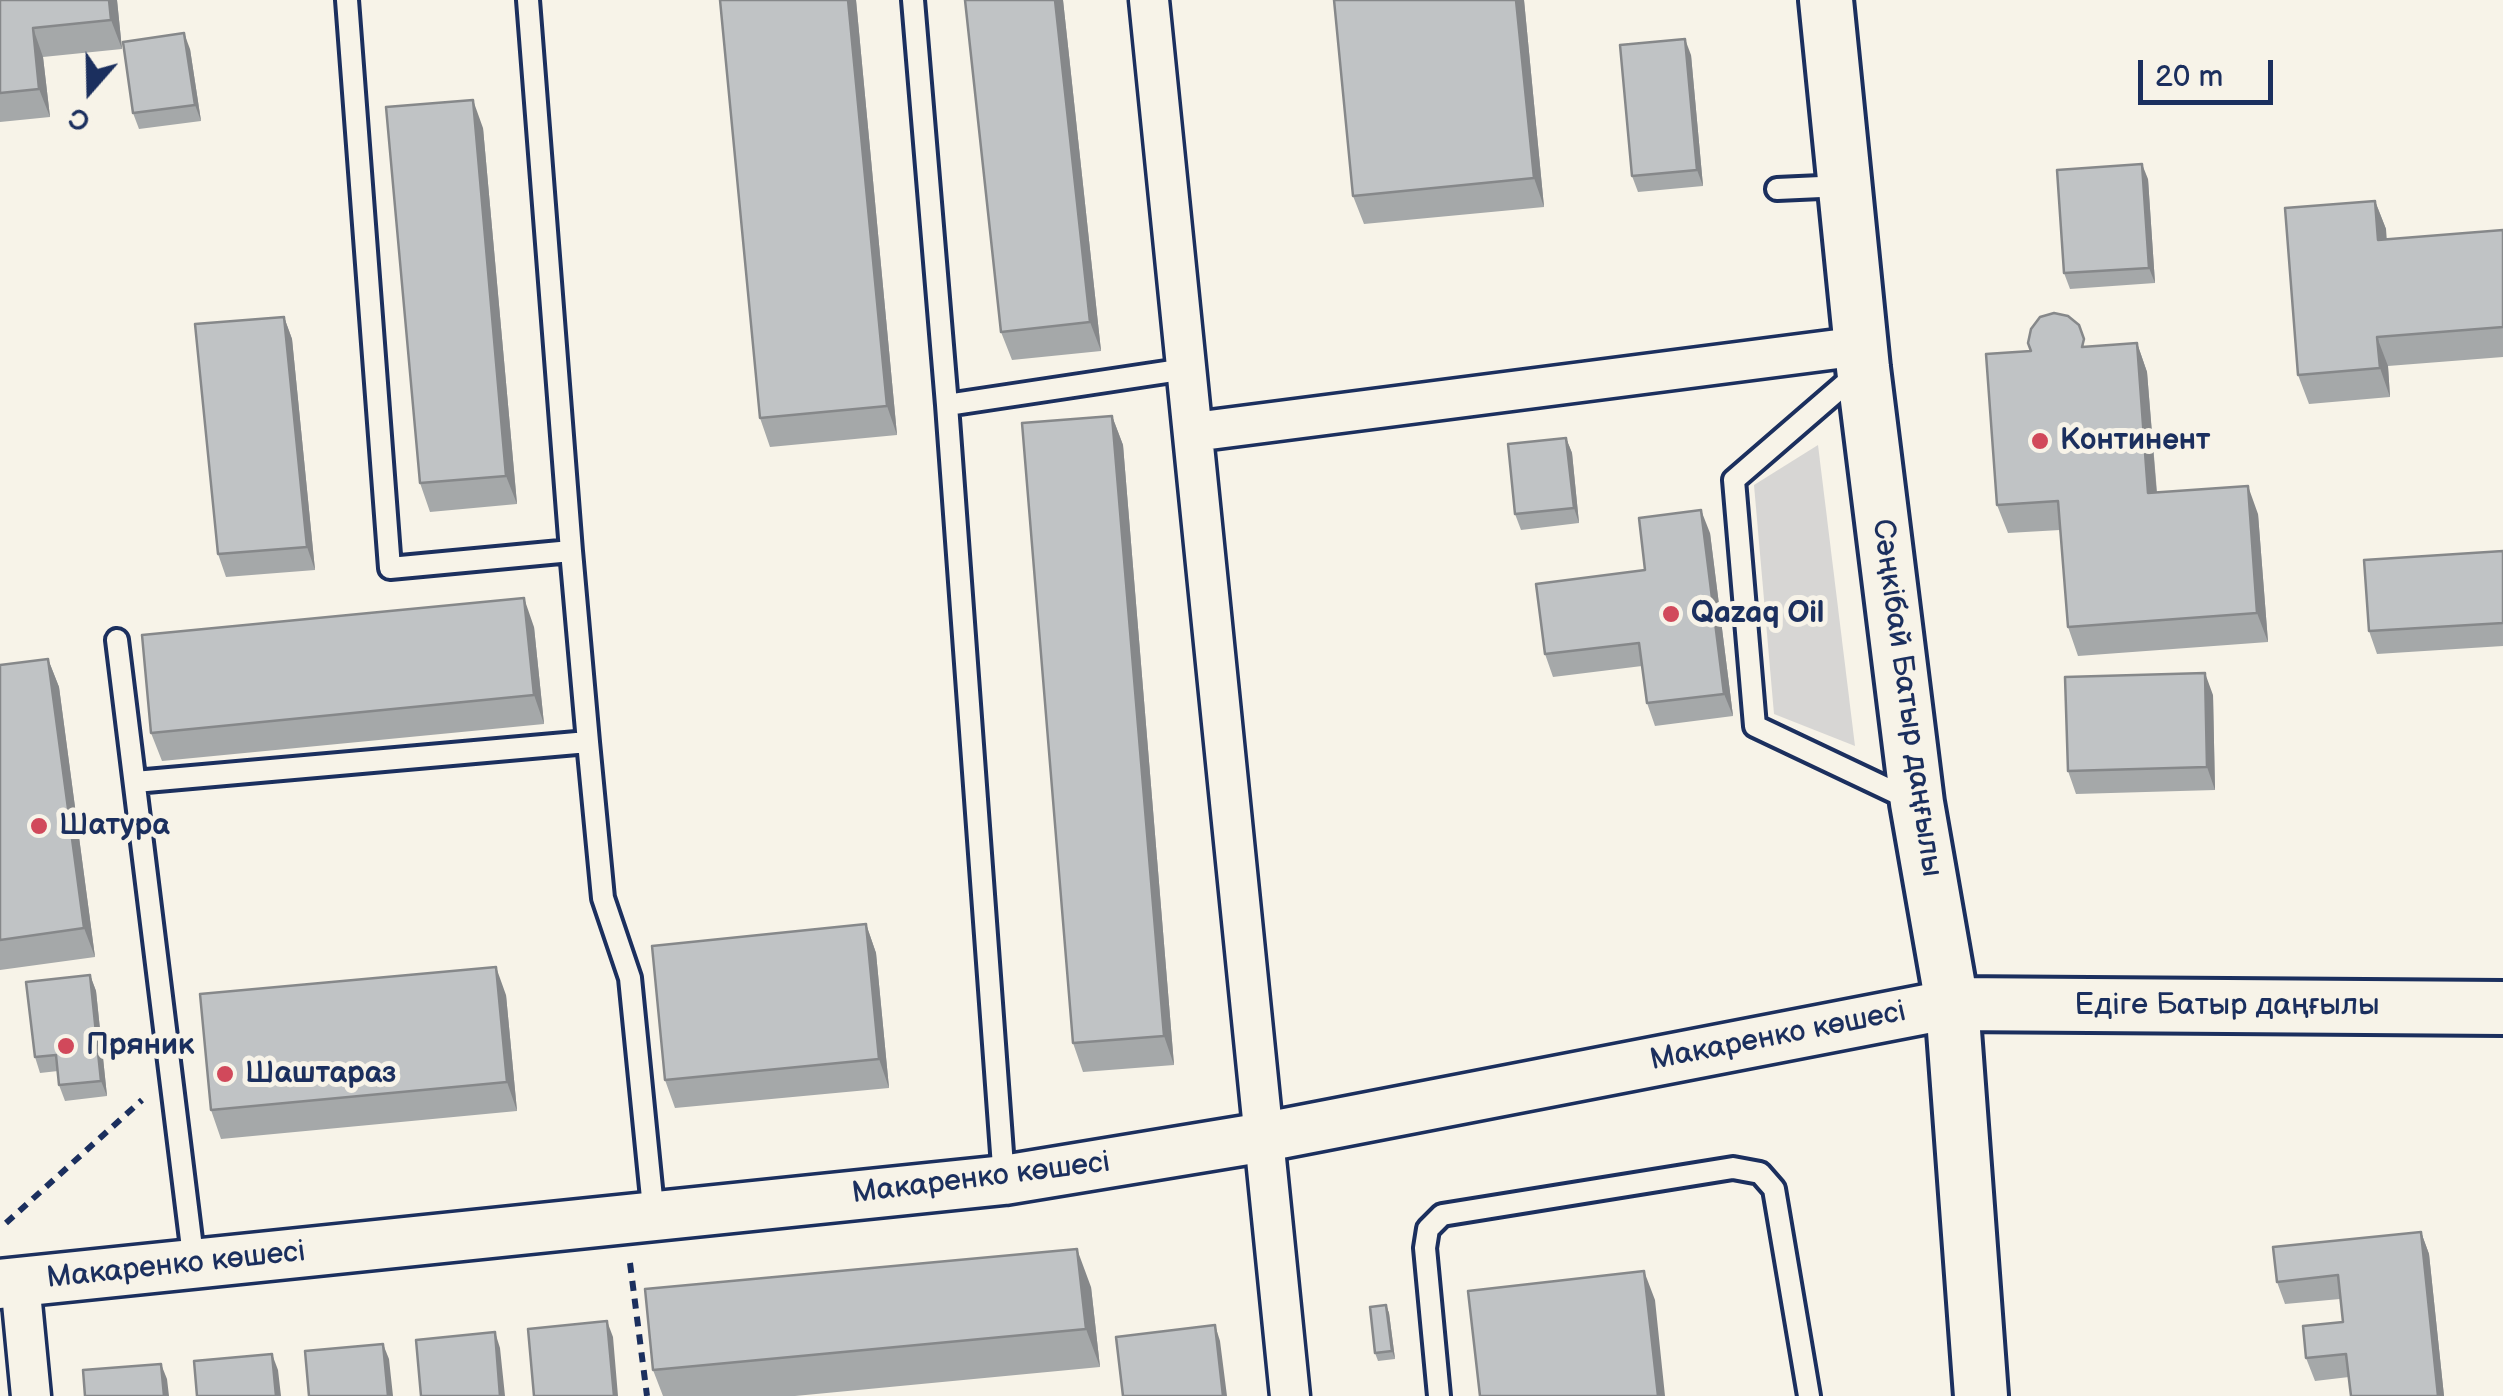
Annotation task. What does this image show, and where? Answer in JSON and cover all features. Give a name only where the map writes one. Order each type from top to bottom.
[{"type":"main road","name":"Сәңкібай Батыр даңғылы","points":[[1826,0],[1862,357],[1917,803],[1952,1004],[1981,1396]]},
{"type":"main road","name":"Едіге Батыр даңғылы","points":[[1952,1004],[2503,1008]]},
{"type":"street","points":[[1149,0],[1290,1396]]},
{"type":"street","points":[[1194,432],[1862,357]]},
{"type":"street","name":"Макаренко көшесі","points":[[10,1283],[1004,1180],[1265,1138],[1952,1004]]},
{"type":"street","points":[[10,1283],[31,1396]]},
{"type":"lane","points":[[347,0],[390,568],[570,551]]},
{"type":"lane","points":[[528,0],[570,551],[603,898],[630,978],[639,1220]]},
{"type":"lane","points":[[913,0],[1004,1180]]},
{"type":"lane","points":[[1777,190],[1845,186]]},
{"type":"lane","points":[[1862,357],[1734,480],[1756,726],[1917,803]]},
{"type":"lane","points":[[947,405],[1186,369]]},
{"type":"lane","points":[[117,640],[194,1264]]},
{"type":"lane","points":[[135,782],[588,742]]},
{"type":"lane","points":[[1439,1396],[1425,1248],[1428,1229],[1442,1216],[1734,1168],[1760,1173],[1774,1189],[1809,1396]]},
{"type":"path","points":[[6,1223],[170,1074]]},
{"type":"path","points":[[639,1220],[647,1396]]},
{"type":"shaded area","points":[[1818,445],[1855,746],[1774,714],[1754,485]]},
{"type":"building","points":[[0,0],[109,0],[111,20],[33,28],[39,89],[0,93]]},
{"type":"building","points":[[720,0],[848,0],[887,406],[760,418]]},
{"type":"building","points":[[965,0],[1055,0],[1090,322],[1001,332]]},
{"type":"building","points":[[1334,0],[1516,0],[1534,178],[1353,196]]},
{"type":"building","points":[[184,33],[195,105],[133,113],[123,42]]},
{"type":"building","points":[[1685,39],[1697,170],[1632,176],[1620,45]]},
{"type":"building","points":[[473,100],[506,476],[420,483],[386,107]]},
{"type":"building","points":[[2142,164],[2149,268],[2064,273],[2057,170]]},
{"type":"building","points":[[2375,201],[2378,240],[2503,230],[2503,327],[2377,337],[2380,368],[2298,375],[2285,208]]},
{"type":"building","points":[[2054,313],[2068,316],[2079,325],[2084,339],[2082,347],[2137,343],[2148,493],[2248,486],[2257,613],[2068,627],[2058,501],[1997,505],[1986,354],[2031,351],[2031,329],[2040,317]]},
{"type":"building","points":[[284,317],[307,547],[218,554],[195,324]]},
{"type":"building","points":[[1112,416],[1164,1036],[1073,1043],[1022,423]]},
{"type":"building","points":[[1566,438],[1574,508],[1515,514],[1508,444]]},
{"type":"building","points":[[1701,510],[1724,694],[1647,703],[1639,643],[1545,654],[1536,584],[1645,570],[1639,518]]},
{"type":"building","points":[[2503,551],[2503,623],[2369,631],[2364,560]]},
{"type":"building","points":[[524,598],[534,695],[151,733],[142,635]]},
{"type":"building","name":"Шатура","points":[[48,659],[84,928],[0,940],[0,665]]},
{"type":"building","points":[[2205,673],[2207,767],[2068,771],[2065,677]]},
{"type":"building","points":[[866,924],[879,1059],[665,1080],[652,946]]},
{"type":"building","points":[[496,967],[507,1082],[211,1110],[200,994]]},
{"type":"building","points":[[90,975],[101,1081],[59,1085],[56,1055],[35,1057],[26,982]]},
{"type":"building","points":[[2421,1232],[2438,1396],[2351,1396],[2346,1354],[2306,1358],[2303,1326],[2343,1322],[2338,1275],[2277,1282],[2273,1247]]},
{"type":"building","points":[[1077,1249],[1086,1329],[653,1370],[645,1289]]},
{"type":"building","points":[[1644,1271],[1658,1396],[1480,1396],[1468,1291]]},
{"type":"building","points":[[1386,1305],[1392,1351],[1375,1353],[1370,1307]]},
{"type":"building","points":[[607,1321],[614,1396],[534,1396],[528,1329]]},
{"type":"building","points":[[1215,1325],[1223,1396],[1123,1396],[1116,1337]]},
{"type":"building","points":[[495,1332],[500,1396],[421,1396],[416,1340]]},
{"type":"building","points":[[383,1344],[388,1396],[309,1396],[305,1351]]},
{"type":"building","points":[[272,1354],[276,1396],[197,1396],[194,1361]]},
{"type":"building","points":[[161,1364],[164,1396],[85,1396],[83,1370]]},
{"type":"place","name":"Континент","points":[[2040,441]]},
{"type":"place","name":"Qazaq Oil","points":[[1671,614]]},
{"type":"place","name":"Шатура","points":[[39,826]]},
{"type":"place","name":"Пряник","points":[[66,1046]]},
{"type":"place","name":"Шаштараз","points":[[225,1074]]}]
